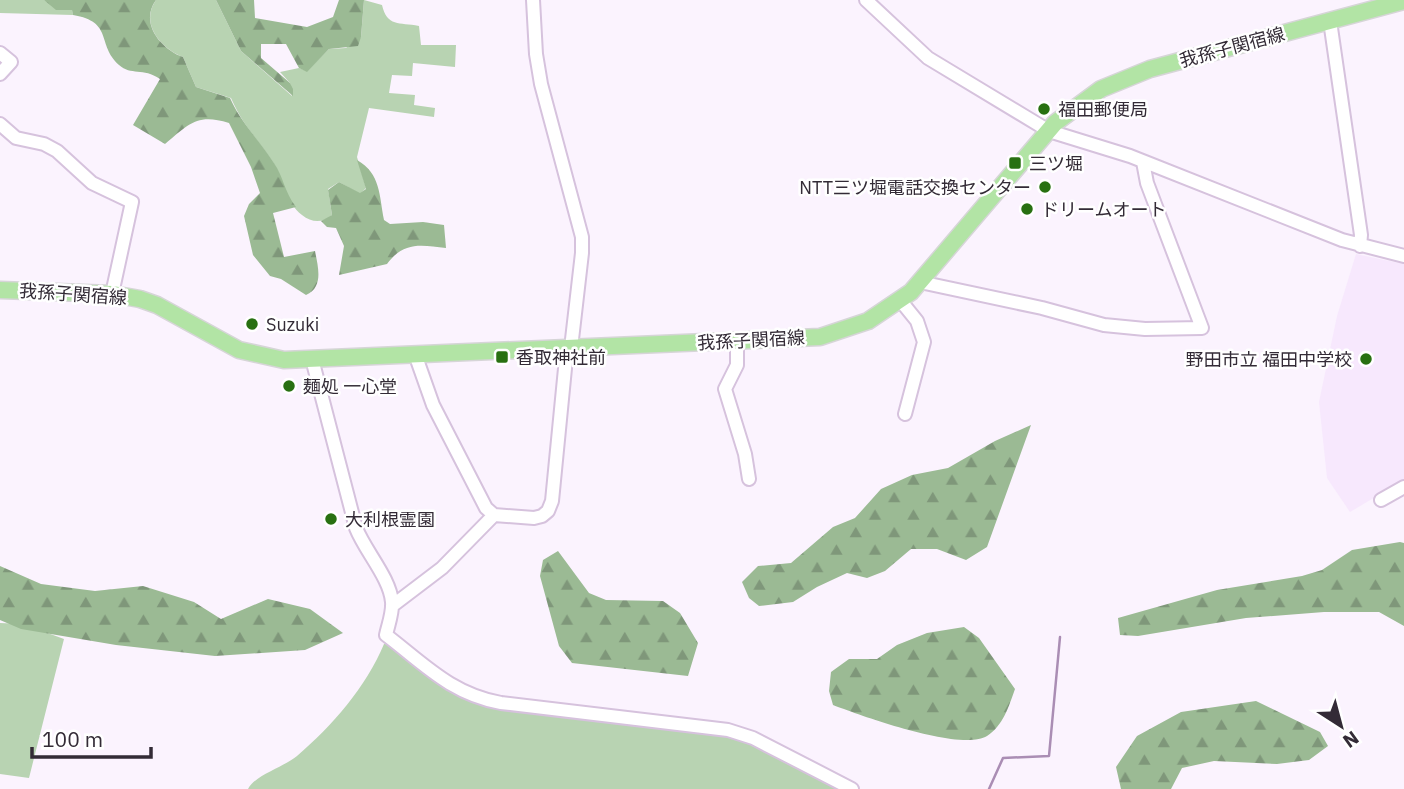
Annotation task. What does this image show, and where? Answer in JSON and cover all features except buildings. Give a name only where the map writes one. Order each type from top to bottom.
[{"type":"main road","name":"我孫子関宿線","points":[[0,290],[112,293],[157,305],[231,346],[253,354],[284,360],[803,339],[829,335],[867,321],[900,300],[920,282],[1049,131],[1088,97],[1123,78],[1150,69],[1404,1]]},
{"type":"street","points":[[415,354],[433,405],[486,508],[494,515],[534,518],[542,516],[548,511],[552,501],[582,237],[541,84],[536,54],[533,0]]},
{"type":"street","points":[[866,0],[929,58],[1049,131],[1143,162],[1360,246],[1404,256]]},
{"type":"street","points":[[1330,21],[1361,235],[1360,246]]},
{"type":"street","points":[[0,53],[11,62],[0,74]]},
{"type":"street","points":[[0,124],[16,138],[44,144],[57,151],[92,183],[132,202],[112,293]]},
{"type":"street","points":[[920,282],[1042,308],[1104,325],[1145,329],[1202,328],[1147,183],[1143,162]]},
{"type":"street","points":[[900,300],[917,321],[924,342],[905,414]]},
{"type":"street","points":[[737,342],[737,365],[725,389],[745,454],[749,479]]},
{"type":"street","points":[[312,359],[356,528],[391,594],[393,606],[386,635],[435,674],[469,695],[500,703],[728,730],[753,738],[852,789]]},
{"type":"street","points":[[1381,500],[1404,487]]},
{"type":"street","points":[[393,606],[442,568],[494,515]]},
{"type":"shaded area","name":"野田市立 福田中学校","points":[[1356,254],[1404,264],[1404,480],[1350,512],[1327,478],[1319,402],[1337,316]]},
{"type":"green space","points":[[0,0],[44,0],[72,9],[73,15],[0,13]]},
{"type":"green space","points":[[44,0],[156,0],[150,17],[151,26],[160,42],[183,57],[196,87],[230,98],[277,169],[296,207],[273,213],[284,257],[315,251],[318,282],[312,291],[306,295],[281,279],[270,276],[253,255],[244,216],[249,204],[260,193],[251,167],[229,123],[209,119],[194,122],[165,144],[133,125],[160,79],[119,65],[112,57],[100,28],[86,18],[73,15],[72,10],[56,10]]},
{"type":"green space","points":[[156,0],[216,0],[241,51],[292,96],[290,83],[280,72],[299,68],[307,71],[329,49],[346,48],[361,37],[364,0],[382,5],[391,20],[419,26],[421,45],[456,45],[455,67],[413,63],[412,76],[392,75],[389,93],[415,95],[414,105],[435,108],[434,117],[369,108],[357,157],[366,188],[360,194],[339,182],[328,189],[332,215],[325,220],[314,221],[296,210],[273,162],[245,124],[231,98],[196,87],[183,57],[168,48],[155,34],[150,18]]},
{"type":"green space","points":[[216,0],[254,0],[255,18],[307,27],[333,17],[339,0],[364,0],[361,37],[358,46],[329,49],[307,72],[299,68],[286,44],[261,44],[261,58],[290,83],[293,96],[241,51]]},
{"type":"green space","points":[[357,160],[375,179],[384,220],[390,224],[423,222],[444,225],[446,248],[414,246],[400,251],[387,264],[339,275],[344,246],[336,228],[327,227],[321,221],[332,215],[328,190],[339,182],[360,193],[366,189]]},
{"type":"green space","points":[[1031,425],[987,547],[966,560],[937,549],[911,549],[885,571],[867,578],[847,573],[793,602],[759,606],[749,598],[742,582],[758,566],[791,563],[833,527],[855,518],[881,489],[912,475],[948,468],[995,441]]},
{"type":"green space","points":[[1404,543],[1404,626],[1379,612],[1324,612],[1246,618],[1138,636],[1120,635],[1118,618],[1217,590],[1302,576],[1322,570],[1352,550]]},
{"type":"green space","points":[[558,551],[589,593],[606,600],[663,601],[680,613],[698,643],[688,676],[572,663],[559,646],[540,576],[543,560]]},
{"type":"green space","points":[[0,566],[41,584],[95,591],[143,586],[194,602],[221,619],[268,599],[310,609],[343,633],[305,650],[215,656],[116,645],[21,629],[0,620]]},
{"type":"green space","points":[[0,623],[23,624],[64,639],[29,778],[0,774]]},
{"type":"green space","points":[[964,627],[979,638],[1015,689],[1001,721],[987,736],[974,740],[934,736],[833,705],[829,691],[831,672],[849,659],[877,659],[897,645],[927,633]]},
{"type":"green space","points":[[387,643],[455,693],[482,704],[706,731],[746,740],[843,789],[248,789],[257,779],[297,756],[323,732],[358,690]]},
{"type":"green space","points":[[1256,701],[1320,732],[1328,746],[1309,760],[1277,764],[1214,761],[1182,768],[1171,789],[1121,789],[1116,767],[1137,736],[1181,712]]},
{"type":"waterway","points":[[989,789],[1003,758],[1049,756],[1060,637]]},
{"type":"place","name":"福田郵便局","points":[[1044,109]]},
{"type":"place","name":"三ツ堀","points":[[1015,163]]},
{"type":"place","name":"NTT三ツ堀電話交換センター","points":[[1045,187]]},
{"type":"place","name":"ドリームオート","points":[[1027,209]]},
{"type":"place","name":"Suzuki","points":[[252,324]]},
{"type":"place","name":"香取神社前","points":[[502,357]]},
{"type":"place","name":"野田市立 福田中学校","points":[[1366,359]]},
{"type":"place","name":"麺処 一心堂","points":[[289,386]]},
{"type":"place","name":"大利根霊園","points":[[331,519]]}]
